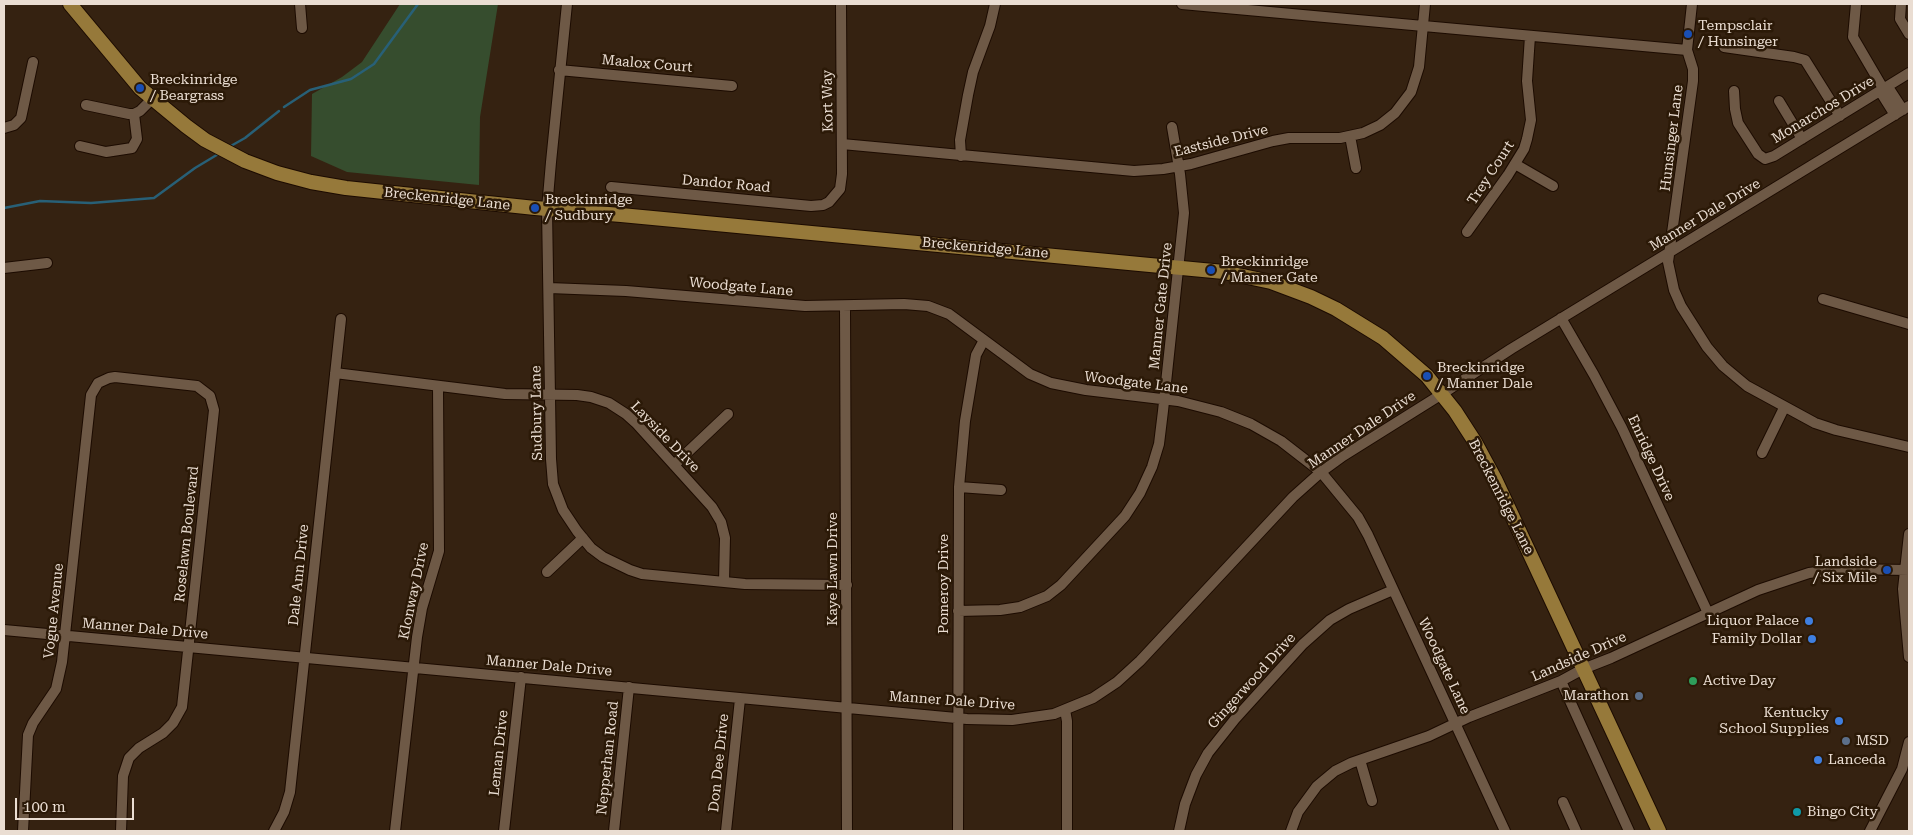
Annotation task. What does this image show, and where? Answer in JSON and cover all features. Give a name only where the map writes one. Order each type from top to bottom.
[{"type":"main road","name":"Breckenridge Lane","points":[[70,4],[140,88],[152,99],[205,140],[245,161],[277,173],[337,187],[548,209],[1224,272],[1271,282],[1336,309],[1383,338],[1427,376],[1442,394],[1475,442],[1496,479],[1659,831]]},
{"type":"street","points":[[300,4],[302,28]]},
{"type":"street","name":"Sudbury Lane","points":[[567,4],[559,70],[548,209],[550,459],[554,484],[563,510],[583,538],[603,557],[630,570],[655,576],[724,582],[774,585],[847,584]]},
{"type":"street","name":"Kort Way","points":[[835,196],[841,184],[841,4]]},
{"type":"street","points":[[961,156],[960,140],[973,72],[990,26],[995,4]]},
{"type":"street","points":[[1182,4],[1687,50]]},
{"type":"street","name":"Eastside Drive","points":[[842,144],[1134,171],[1163,169],[1191,164],[1289,138],[1340,138],[1363,134],[1380,125],[1395,113],[1406,100],[1418,74],[1425,4]]},
{"type":"street","name":"Hunsinger Lane","points":[[1692,4],[1687,50],[1693,81],[1668,262],[1674,290],[1690,321],[1707,347],[1736,378],[1784,408],[1815,423],[1909,448]]},
{"type":"street","points":[[1856,4],[1853,37],[1884,89],[1902,111]]},
{"type":"street","points":[[1901,4],[1900,19],[1909,34]]},
{"type":"street","name":"Trey Court","points":[[1467,232],[1515,164],[1527,139],[1531,120],[1528,81],[1530,36]]},
{"type":"street","points":[[1724,47],[1805,60],[1840,116]]},
{"type":"street","points":[[4,128],[14,125],[21,118],[33,62]]},
{"type":"street","name":"Maalox Court","points":[[559,70],[732,86]]},
{"type":"street","name":"Monarchos Drive","points":[[1734,91],[1734,109],[1738,123],[1758,154],[1765,159],[1774,156],[1909,73]]},
{"type":"street","points":[[86,105],[134,114],[140,111],[152,99]]},
{"type":"street","points":[[1779,101],[1802,139]]},
{"type":"street","name":"Manner Dale Drive","points":[[4,630],[958,717],[1012,720],[1039,717],[1065,710],[1093,698],[1118,682],[1140,661],[1265,526],[1321,472],[1362,443],[1561,318],[1902,111]]},
{"type":"street","points":[[80,146],[106,152],[132,148],[137,139],[134,114]]},
{"type":"street","name":"Manner Gate Drive","points":[[958,611],[1000,610],[1020,607],[1047,596],[1070,577],[1125,516],[1140,492],[1152,467],[1159,444],[1184,213],[1179,166],[1172,127]]},
{"type":"street","points":[[1350,136],[1356,168]]},
{"type":"street","points":[[1515,164],[1553,186]]},
{"type":"street","name":"Dandor Road","points":[[611,187],[811,206],[823,205],[835,196]]},
{"type":"street","points":[[4,268],[47,263]]},
{"type":"street","name":"Woodgate Lane","points":[[549,288],[626,290],[805,306],[901,304],[928,306],[949,314],[1030,374],[1051,383],[1078,389],[1164,398],[1221,412],[1251,424],[1281,441],[1321,472],[1358,517],[1505,831]]},
{"type":"street","points":[[1823,300],[1909,324]]},
{"type":"street","name":"Kaye Lawn Drive","points":[[845,306],[847,831]]},
{"type":"street","name":"Enridge Drive","points":[[1561,318],[1622,428],[1708,613]]},
{"type":"street","name":"Dale Ann Drive","points":[[274,831],[284,812],[290,792],[341,319]]},
{"type":"street","name":"Pomeroy Drive","points":[[958,831],[959,487],[965,421],[974,364],[976,355],[984,340]]},
{"type":"street","name":"Layside Drive","points":[[335,373],[505,394],[591,397],[608,403],[626,414],[712,508],[720,522],[726,546],[724,582]]},
{"type":"street","name":"Roselawn Boulevard","points":[[96,386],[103,380],[115,377],[188,384],[202,388],[210,396],[214,410],[183,699],[179,713],[173,723],[163,733],[134,752],[125,768],[121,831]]},
{"type":"street","name":"Vogue Avenue","points":[[23,831],[28,736],[33,723],[56,689],[62,662],[91,395],[96,386]]},
{"type":"street","name":"Klonway Drive","points":[[395,831],[413,667],[422,608],[439,551],[438,386]]},
{"type":"street","points":[[1762,453],[1784,408]]},
{"type":"street","points":[[674,465],[728,414]]},
{"type":"street","points":[[959,487],[1001,490]]},
{"type":"street","points":[[1909,534],[1907,570],[1903,588],[1909,657]]},
{"type":"street","points":[[546,572],[583,538]]},
{"type":"street","name":"Landside Drive","points":[[1291,831],[1305,800],[1317,786],[1335,771],[1360,760],[1429,736],[1561,681],[1583,669],[1773,584],[1810,573],[1841,569],[1907,570]]},
{"type":"street","name":"Gingerwood Drive","points":[[1179,831],[1185,804],[1196,775],[1219,738],[1235,719],[1303,644],[1330,620],[1349,609],[1393,590]]},
{"type":"street","name":"Leman Drive","points":[[504,831],[521,677]]},
{"type":"street","points":[[1561,681],[1629,831]]},
{"type":"street","name":"Nepperhan Road","points":[[614,831],[629,687]]},
{"type":"street","name":"Don Dee Drive","points":[[726,831],[740,698]]},
{"type":"street","points":[[1065,710],[1067,721],[1067,831]]},
{"type":"street","points":[[1870,831],[1902,769],[1909,742]]},
{"type":"street","points":[[1360,760],[1372,802]]},
{"type":"street","points":[[1563,802],[1576,831]]},
{"type":"green space","points":[[400,4],[498,4],[480,117],[479,185],[347,172],[311,156],[312,94],[342,77],[362,62]]},
{"type":"waterway","points":[[284,107],[310,90],[351,79],[374,64],[418,4]]},
{"type":"waterway","points":[[229,147],[245,138],[279,111]]},
{"type":"waterway","points":[[4,208],[40,201],[91,203],[154,198],[195,168],[220,153]]},
{"type":"place","name":"Tempsclair / Hunsinger","points":[[1688,34]]},
{"type":"place","name":"Breckinridge / Beargrass","points":[[140,88]]},
{"type":"place","name":"Breckinridge / Sudbury","points":[[535,208]]},
{"type":"place","name":"Breckinridge / Manner Gate","points":[[1211,270]]},
{"type":"place","name":"Breckinridge / Manner Dale","points":[[1427,376]]},
{"type":"place","name":"Landside / Six Mile","points":[[1887,570]]},
{"type":"place","name":"Liquor Palace","points":[[1809,621]]},
{"type":"place","name":"Family Dollar","points":[[1812,639]]},
{"type":"place","name":"Active Day","points":[[1693,681]]},
{"type":"place","name":"Marathon","points":[[1639,696]]},
{"type":"place","name":"Kentucky School Supplies","points":[[1839,721]]},
{"type":"place","name":"MSD","points":[[1846,741]]},
{"type":"place","name":"Lanceda","points":[[1818,760]]},
{"type":"place","name":"Bingo City","points":[[1797,812]]}]
